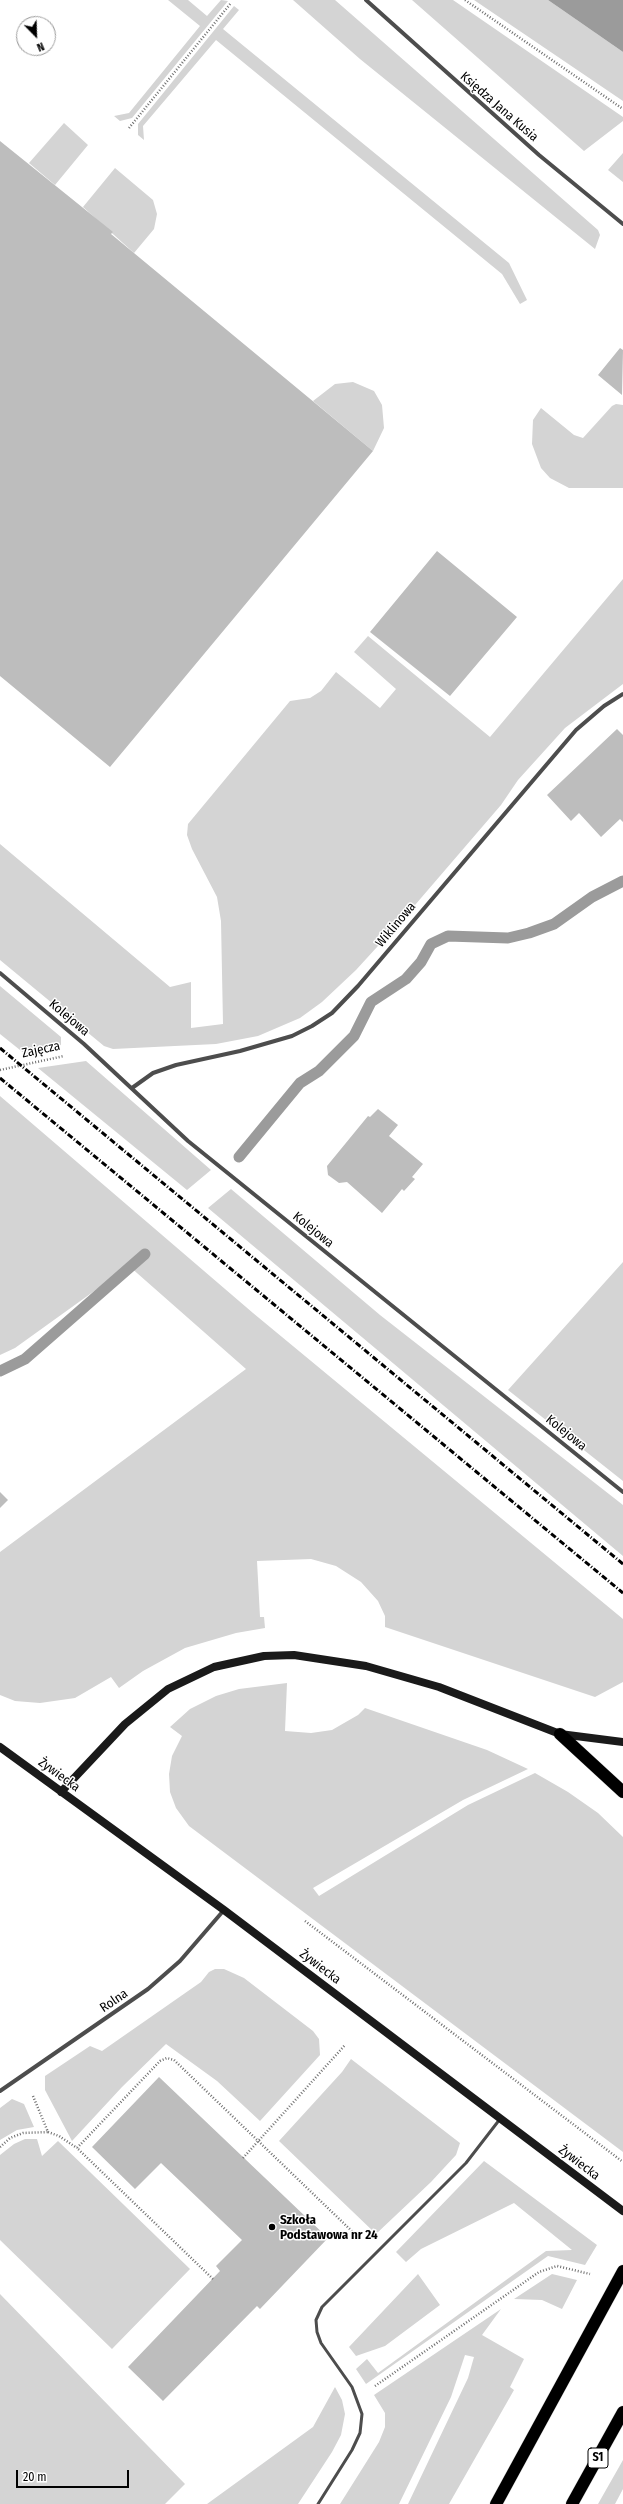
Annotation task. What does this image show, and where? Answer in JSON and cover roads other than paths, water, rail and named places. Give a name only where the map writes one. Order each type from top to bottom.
[{"type":"highway","points":[[560,1734],[623,1792]]},
{"type":"highway","points":[[496,2504],[583,2341],[623,2271]]},
{"type":"highway","name":"S1","points":[[572,2504],[623,2412]]},
{"type":"main road","points":[[61,1792],[124,1724],[168,1689],[214,1667],[238,1660],[294,1655],[332,1660],[401,1675],[506,1711],[560,1734],[623,1742]]},
{"type":"main road","name":"Żywiecka","points":[[0,1747],[224,1910],[623,2211]]},
{"type":"street","name":"Księdza Jana Kusia","points":[[366,0],[533,150],[623,224]]},
{"type":"street","name":"Wiklinowa","points":[[132,1088],[153,1073],[176,1065],[248,1050],[292,1036],[312,1026],[332,1013],[358,986],[576,730],[604,706],[623,694]]},
{"type":"street","name":"Kolejowa","points":[[0,973],[84,1044],[188,1141],[623,1492]]},
{"type":"street","name":"Rolna","points":[[0,2091],[148,1989],[180,1960],[224,1910]]},
{"type":"lane","points":[[318,2504],[343,2467],[360,2434],[362,2414],[349,2382],[321,2343],[316,2320],[322,2308],[466,2163],[500,2118]]},
{"type":"waterway","points":[[239,1157],[300,1083],[319,1071],[354,1036],[371,1002],[406,979],[421,962],[431,944],[448,936],[508,938],[529,933],[554,924],[592,897],[623,881]]},
{"type":"waterway","points":[[0,1371],[25,1359],[145,1254]]},
{"type":"railway","points":[[0,1048],[623,1564]]},
{"type":"railway","points":[[0,1078],[623,1593]]},
{"type":"place","name":"Szkoła Podstawowa nr 24","points":[[272,2227]]}]
